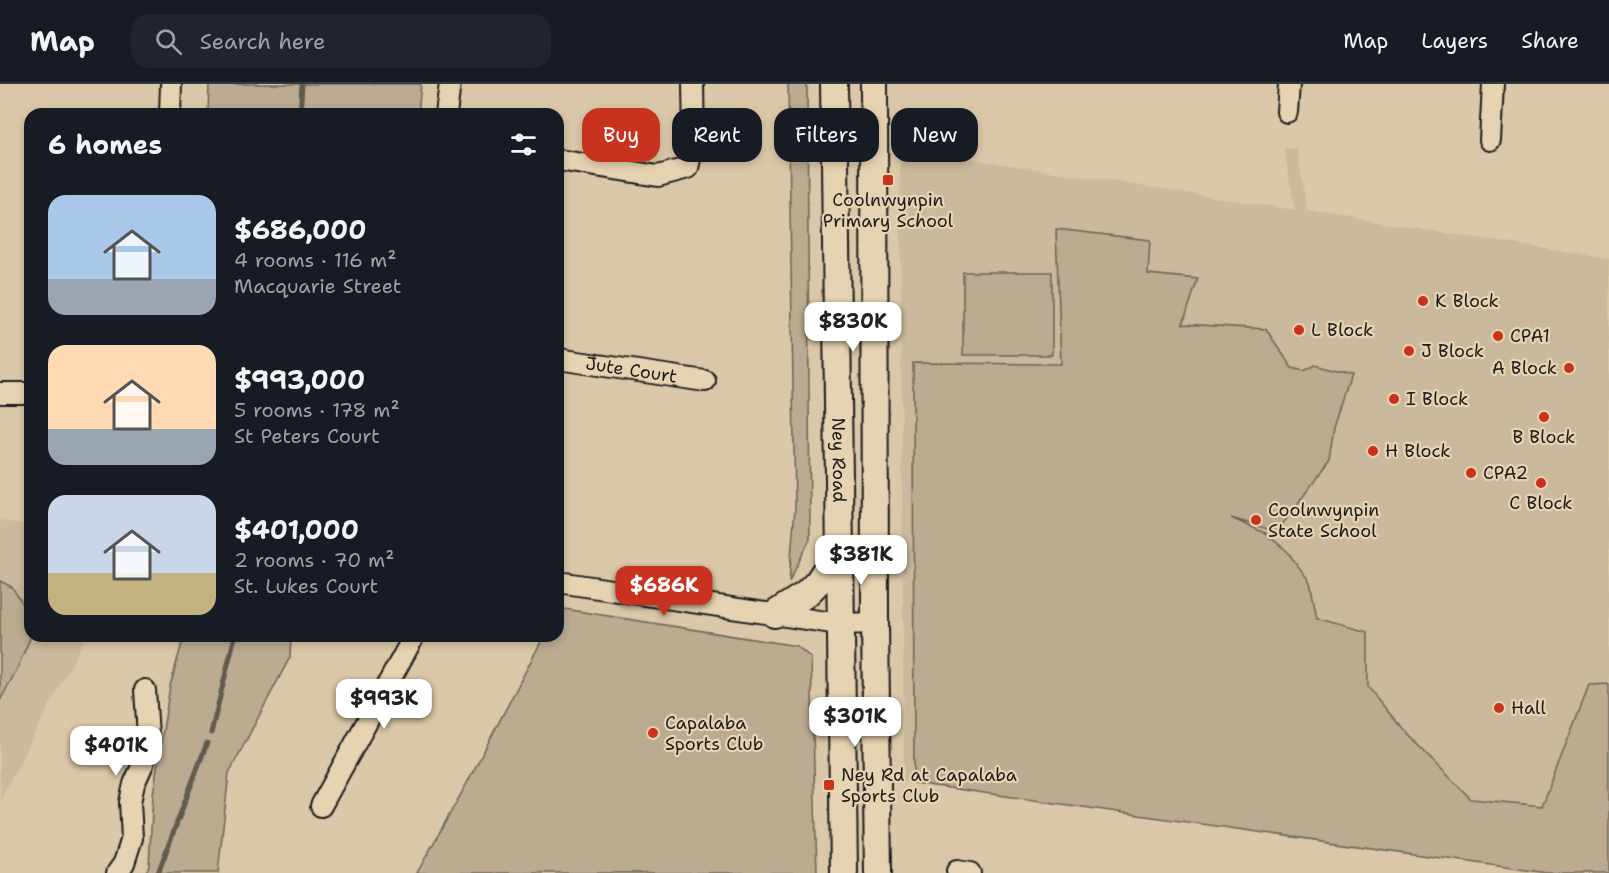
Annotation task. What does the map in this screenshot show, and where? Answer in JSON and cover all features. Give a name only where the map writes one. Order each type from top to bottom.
[{"type":"main road","name":"Ney Road","points":[[834,84],[839,624],[844,873]]},
{"type":"main road","name":"Ney Road","points":[[874,84],[875,622],[879,873]]},
{"type":"main road","points":[[775,614],[806,594],[818,582],[840,548]]},
{"type":"street","points":[[170,108],[171,84]]},
{"type":"street","points":[[447,108],[450,84]]},
{"type":"street","points":[[564,161],[658,176],[688,168],[694,141],[693,84]]},
{"type":"street","points":[[1287,112],[1289,84]]},
{"type":"street","points":[[1491,140],[1493,84]]},
{"type":"street","name":"Jute Court","points":[[564,360],[705,381]]},
{"type":"street","points":[[0,393],[24,393]]},
{"type":"street","points":[[564,583],[839,624],[875,622]]},
{"type":"street","points":[[321,806],[411,642]]},
{"type":"street","points":[[117,873],[124,862],[132,838],[130,802],[134,784],[143,764],[148,735],[145,690]]},
{"type":"shaded area","points":[[209,84],[421,84],[419,108],[208,108]]},
{"type":"shaded area","points":[[788,84],[807,84],[807,108],[788,108]]},
{"type":"shaded area","name":"Coolnwynpin State School","points":[[1284,148],[1297,149],[1307,211],[1609,259],[1609,873],[1547,873],[904,782],[900,162],[978,160],[1295,210]]},
{"type":"shaded area","points":[[789,162],[808,162],[810,539],[789,582],[795,507]]},
{"type":"shaded area","points":[[1056,229],[1150,240],[1148,274],[1198,279],[1183,324],[1266,329],[1292,368],[1304,371],[1315,365],[1351,375],[1334,428],[1329,461],[1277,532],[1231,518],[1265,533],[1287,551],[1310,582],[1317,618],[1368,632],[1368,687],[1403,730],[1471,799],[1542,806],[1589,685],[1609,684],[1609,873],[1547,873],[914,783],[913,363],[1061,364]]},
{"type":"shaded area","points":[[963,272],[1052,272],[1052,355],[963,355]]},
{"type":"shaded area","points":[[0,520],[24,525],[24,642],[83,642],[0,800]]},
{"type":"shaded area","points":[[0,581],[12,587],[24,606],[24,642],[28,642],[0,701]]},
{"type":"shaded area","name":"Capalaba Sports Club","points":[[564,609],[797,646],[811,658],[817,873],[417,873],[541,642],[564,642]]},
{"type":"shaded area","points":[[182,642],[291,642],[290,657],[229,773],[218,873],[145,873],[149,866],[153,794],[170,686]]},
{"type":"waterway","points":[[300,108],[302,84]]},
{"type":"waterway","points":[[211,733],[234,642]]},
{"type":"waterway","points":[[158,873],[207,743]]},
{"type":"place","name":"Coolnwynpin Primary School","points":[[888,180]]},
{"type":"place","name":"K Block","points":[[1423,301]]},
{"type":"place","name":"L Block","points":[[1299,330]]},
{"type":"place","name":"CPA1","points":[[1498,336]]},
{"type":"place","name":"J Block","points":[[1409,351]]},
{"type":"place","name":"A Block","points":[[1569,368]]},
{"type":"place","name":"I Block","points":[[1394,399]]},
{"type":"place","name":"B Block","points":[[1544,417]]},
{"type":"place","name":"H Block","points":[[1373,451]]},
{"type":"place","name":"CPA2","points":[[1471,473]]},
{"type":"place","name":"C Block","points":[[1541,483]]},
{"type":"place","name":"Coolnwynpin State School","points":[[1256,520]]},
{"type":"place","name":"Hall","points":[[1499,708]]},
{"type":"place","name":"Capalaba Sports Club","points":[[653,733]]},
{"type":"place","name":"Ney Rd at Capalaba Sports Club","points":[[829,785]]}]
